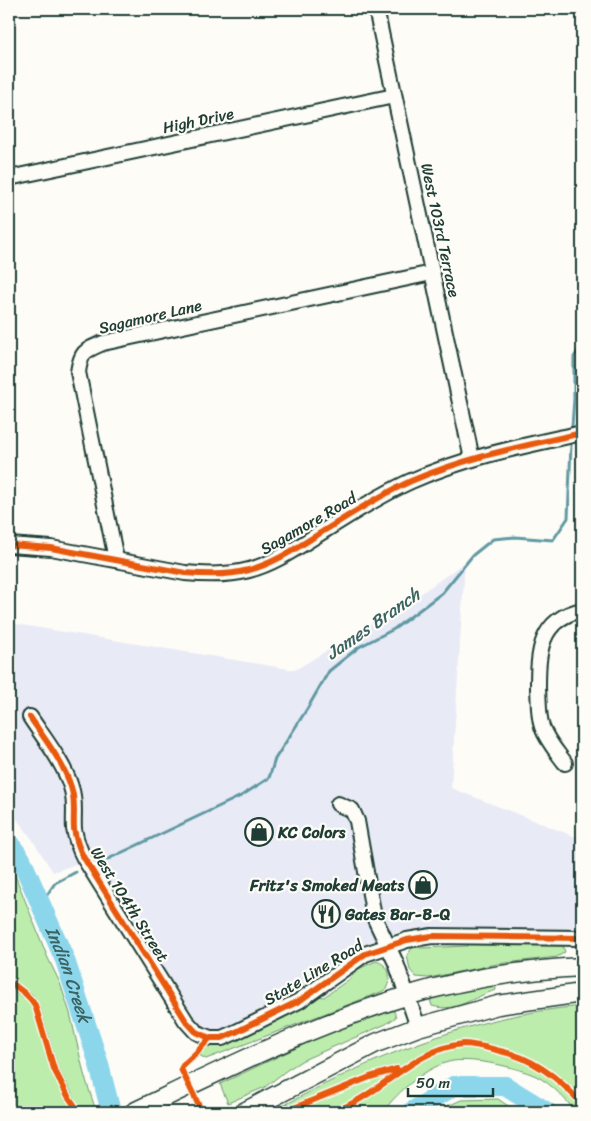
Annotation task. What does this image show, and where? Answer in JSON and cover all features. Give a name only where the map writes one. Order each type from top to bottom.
[{"type":"main road","points":[[134,1112],[327,1024],[408,996],[494,977],[533,971],[582,967]]},
{"type":"main road","points":[[244,1112],[376,1043],[418,1027],[498,1005],[582,993]]},
{"type":"street","name":"West 103rd Terrace","points":[[376,9],[472,459]]},
{"type":"street","name":"High Drive","points":[[9,178],[394,96]]},
{"type":"street","name":"Sagamore Lane","points":[[116,559],[78,372],[80,358],[87,349],[103,343],[432,273]]},
{"type":"street","name":"Sagamore Road","points":[[9,545],[51,548],[185,573],[205,575],[229,574],[250,570],[274,560],[359,509],[410,482],[472,459],[582,433]]},
{"type":"street","points":[[565,763],[550,744],[542,727],[539,711],[538,661],[545,636],[556,623],[566,616],[582,610]]},
{"type":"street","name":"West 104th Street","points":[[30,717],[62,767],[71,785],[74,800],[74,828],[78,845],[84,858],[186,1021],[196,1032],[210,1038]]},
{"type":"street","points":[[338,804],[352,810],[357,821],[374,917],[396,963],[418,1027]]},
{"type":"street","name":"State Line Road","points":[[210,1038],[222,1038],[299,1001],[365,954],[407,940],[432,936],[582,938]]},
{"type":"shaded area","points":[[465,562],[451,788],[582,838],[582,930],[437,928],[403,931],[372,941],[295,995],[222,1030],[210,1030],[201,1026],[93,858],[53,872],[30,836],[9,809],[9,623],[295,670],[416,597]]},
{"type":"green space","points":[[9,853],[15,875],[47,956],[60,983],[70,1013],[84,1074],[96,1111],[82,1112],[58,1068],[39,1004],[32,994],[9,977]]},
{"type":"green space","points":[[469,943],[562,943],[565,952],[557,957],[497,964],[429,978],[416,977],[410,970],[407,955],[413,947],[467,946]]},
{"type":"green space","points":[[376,961],[387,968],[389,976],[386,989],[381,992],[206,1059],[199,1055],[208,1043],[231,1041],[292,1012],[318,996],[324,997],[351,978],[354,971]]},
{"type":"green space","points":[[495,984],[496,990],[457,1006],[441,1008],[432,1006],[430,999]]},
{"type":"green space","points":[[9,987],[31,1003],[36,1012],[49,1062],[74,1112],[9,1112]]},
{"type":"green space","points":[[582,1006],[582,1112],[576,1112],[553,1087],[536,1076],[518,1069],[495,1064],[462,1060],[433,1068],[414,1080],[396,1096],[383,1112],[272,1112],[346,1074],[422,1042],[500,1019]]},
{"type":"green space","points":[[393,1009],[396,1017],[386,1024],[303,1060],[265,1087],[228,1103],[220,1084],[332,1031]]},
{"type":"green space","points":[[498,1099],[517,1112],[435,1112],[461,1100]]},
{"type":"waterway","name":"James Branch","points":[[572,426],[574,357],[582,345]]},
{"type":"waterway","name":"James Branch","points":[[106,860],[241,796],[269,778],[275,759],[329,671],[359,647],[394,629],[442,593],[473,555],[493,539],[515,537],[553,540],[568,518],[571,445]]},
{"type":"waterway","name":"Indian Creek","points":[[9,843],[21,859],[65,960],[98,1061],[111,1112]]},
{"type":"waterway","name":"James Branch","points":[[41,904],[55,883],[76,872]]},
{"type":"waterway","name":"Indian Creek","points":[[411,1112],[454,1086],[505,1086],[547,1112]]},
{"type":"cycle path","points":[[9,545],[51,548],[185,573],[217,574],[241,572],[278,559],[388,492],[411,481],[474,459],[582,433]]},
{"type":"cycle path","points":[[30,717],[68,778],[73,792],[74,829],[84,858],[186,1021],[196,1032],[210,1038],[222,1038],[299,1001],[365,954],[407,940],[432,936],[582,938]]},
{"type":"cycle path","points":[[9,982],[30,998],[35,1005],[54,1069],[79,1112]]},
{"type":"cycle path","points":[[202,1112],[181,1069],[210,1038]]},
{"type":"cycle path","points":[[335,1112],[362,1098],[424,1057],[449,1046],[463,1044],[482,1046],[512,1054],[535,1064],[565,1086],[582,1104]]},
{"type":"cycle path","points":[[284,1112],[370,1077],[397,1069]]},
{"type":"place","name":"KC Colors","points":[[259,832]]},
{"type":"place","name":"Fritz's Smoked Meats","points":[[423,885]]},
{"type":"place","name":"Gates Bar-B-Q","points":[[326,914]]}]
